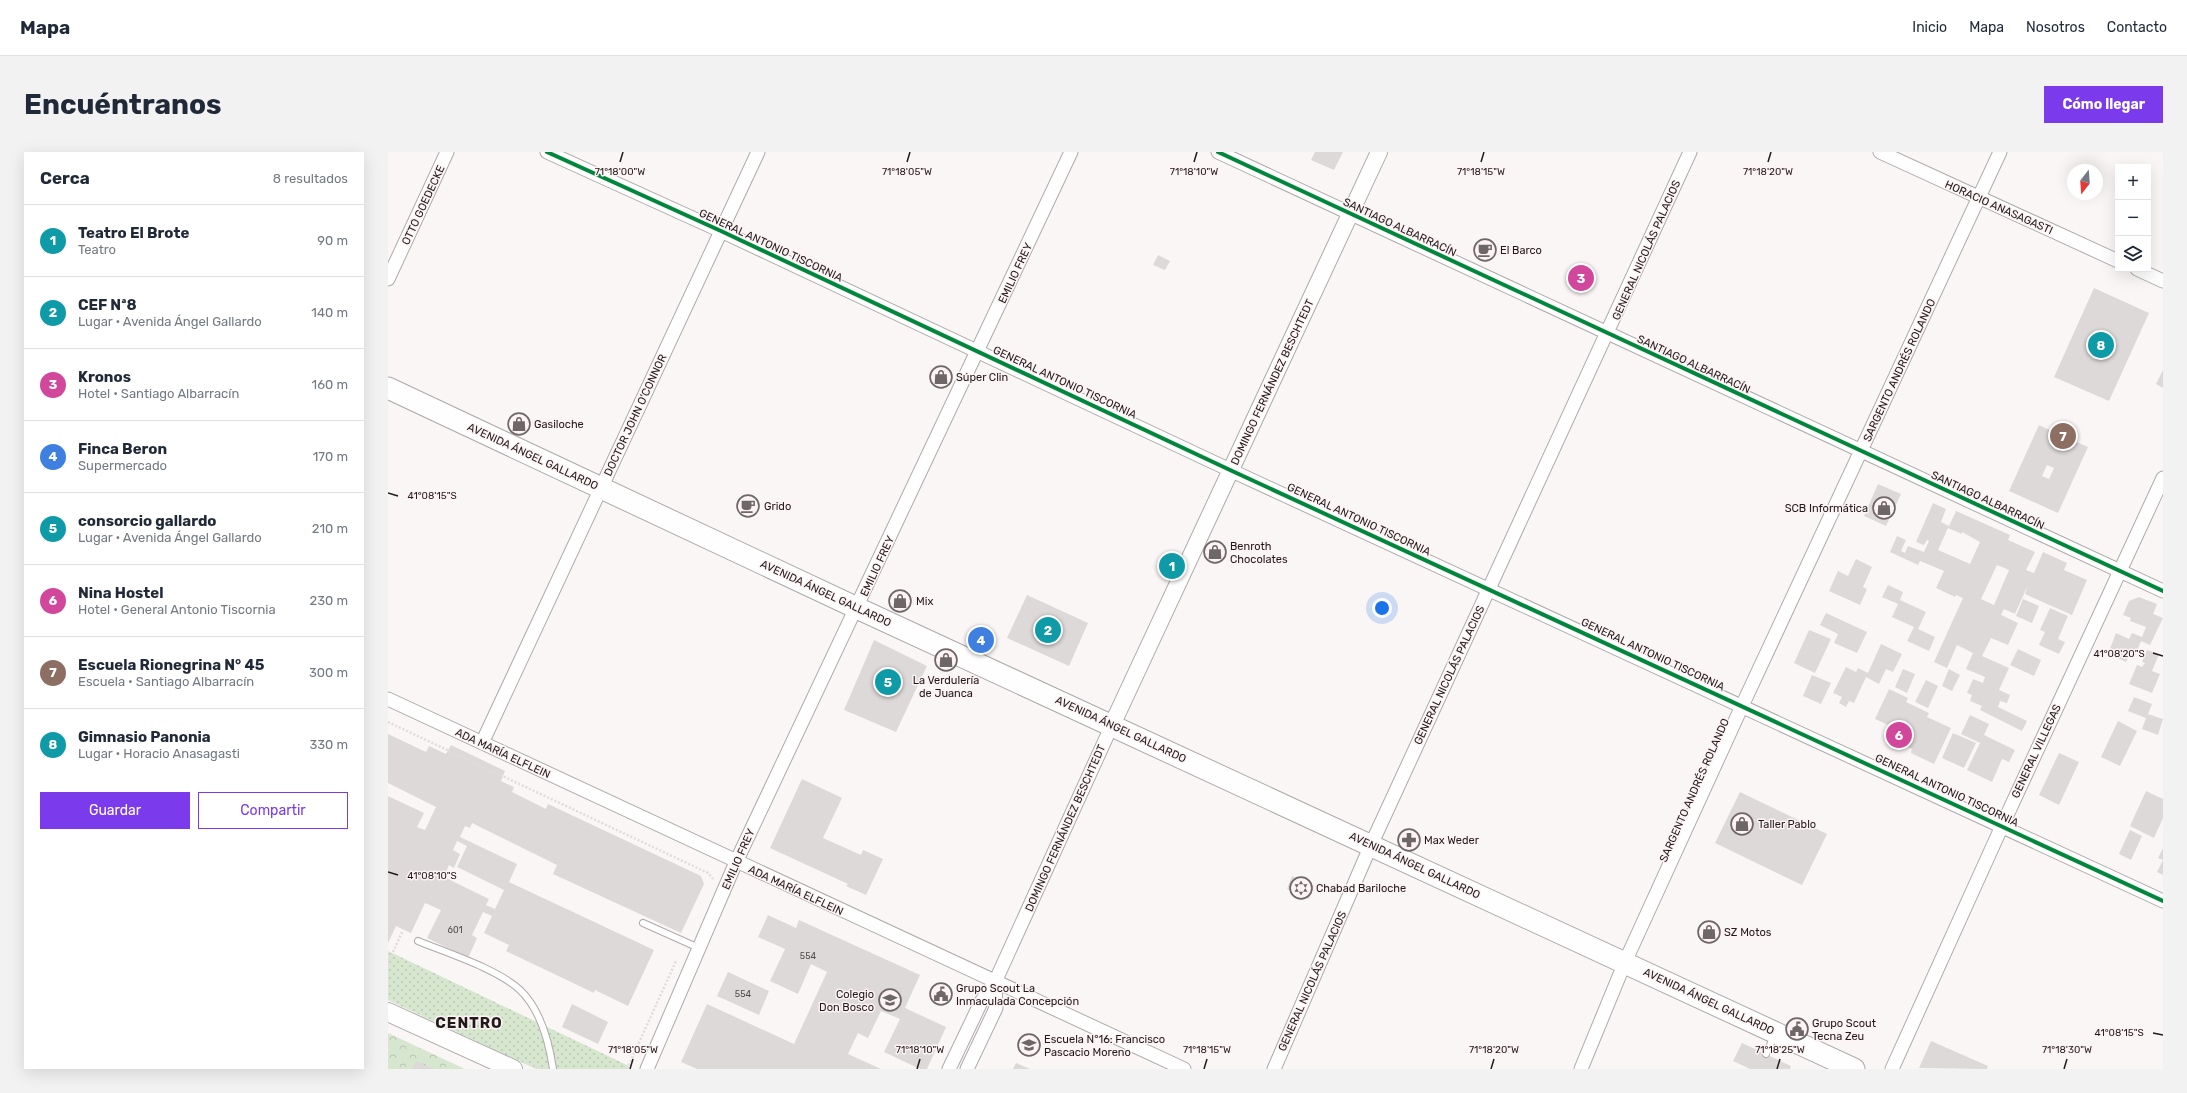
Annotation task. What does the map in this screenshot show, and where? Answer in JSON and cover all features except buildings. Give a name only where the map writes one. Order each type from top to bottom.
[{"type":"main road","name":"AVENIDA ÁNGEL GALLARDO","points":[[388,388],[857,608],[1854,1069]]},
{"type":"main road","points":[[388,1012],[513,1069]]},
{"type":"street","name":"OTTO GOEDECKE","points":[[388,279],[448,152]]},
{"type":"street","name":"GENERAL ANTONIO TISCORNIA","points":[[547,152],[721,231],[1230,470],[1489,588],[2163,901]]},
{"type":"street","name":"DOCTOR JOHN O'CONNOR","points":[[482,743],[758,152]]},
{"type":"street","name":"EMILIO FREY","points":[[647,1069],[736,862],[1071,152]]},
{"type":"street","name":"SANTIAGO ALBARRACÍN","points":[[1218,152],[2163,591]]},
{"type":"street","name":"DOMINGO FERNÁNDEZ BESCHTEDT","points":[[949,1069],[981,1002],[995,982],[1112,725],[1379,152]]},
{"type":"street","name":"GENERAL NICOLÁS PALACIOS","points":[[1274,1069],[1371,845],[1608,334],[1690,152]]},
{"type":"street","name":"HORACIO ANASAGASTI","points":[[1880,152],[2115,260]]},
{"type":"street","name":"SARGENTO ANDRÉS ROLANDO","points":[[1582,1069],[1625,962],[1742,706],[2000,152]]},
{"type":"street","points":[[2144,272],[2163,281]]},
{"type":"street","name":"GENERAL VILLEGAS","points":[[1892,1069],[2002,826],[2163,478]]},
{"type":"street","name":"ADA MARÍA ELFLEIN","points":[[388,699],[1184,1069]]},
{"type":"street","name":"DOMINGO FERNÁNDEZ BESCHTEDT","points":[[967,1069],[996,1008],[995,982]]},
{"type":"lane","points":[[643,923],[700,948]]},
{"type":"lane","points":[[418,940],[498,975],[521,990],[542,1026],[553,1069]]},
{"type":"lane","points":[[1766,1054],[1776,1033]]},
{"type":"path","points":[[388,722],[708,872],[713,881]]},
{"type":"path","points":[[388,963],[403,930]]},
{"type":"path","points":[[626,1069],[685,941]]},
{"type":"green space","points":[[388,951],[629,1066],[628,1069],[536,1069],[388,1000]]},
{"type":"green space","points":[[388,1033],[465,1069],[388,1069]]},
{"type":"cycle path","points":[[547,152],[721,231],[1230,470],[2163,901]]},
{"type":"cycle path","points":[[1218,152],[2163,591]]},
{"type":"place","name":"El Barco","points":[[1485,250]]},
{"type":"place","name":"Kronos","points":[[1581,278]]},
{"type":"place","name":"Gimnasio Panonia","points":[[2101,345]]},
{"type":"place","name":"Súper Clin","points":[[941,377]]},
{"type":"place","name":"Gasiloche","points":[[519,424]]},
{"type":"place","name":"Escuela Rionegrina N° 45","points":[[2063,436]]},
{"type":"place","name":"Grido","points":[[748,506]]},
{"type":"place","name":"SCB Informática","points":[[1884,508]]},
{"type":"place","name":"Benroth Chocolates","points":[[1215,552]]},
{"type":"place","name":"Teatro El Brote","points":[[1172,566]]},
{"type":"place","name":"Mix","points":[[900,601]]},
{"type":"place","name":"CEF Nª8","points":[[1048,630]]},
{"type":"place","name":"Finca Beron","points":[[981,640]]},
{"type":"place","name":"La Verdulería de Juanca","points":[[946,660]]},
{"type":"place","name":"consorcio gallardo","points":[[888,682]]},
{"type":"place","name":"Nina Hostel","points":[[1899,735]]},
{"type":"place","name":"Taller Pablo","points":[[1742,824]]},
{"type":"place","name":"Max Weder","points":[[1409,840]]},
{"type":"place","name":"Chabad Bariloche","points":[[1301,888]]},
{"type":"place","name":"SZ Motos","points":[[1709,932]]},
{"type":"place","name":"Grupo Scout La Inmaculada Concepción","points":[[941,994]]},
{"type":"place","name":"Colegio Don Bosco","points":[[890,1000]]},
{"type":"place","name":"Grupo Scout Tecna Zeu","points":[[1797,1029]]},
{"type":"place","name":"Escuela N°16: Francisco Pascacio Moreno","points":[[1029,1045]]},
{"type":"district","name":"CENTRO","points":[[469,1023]]}]
